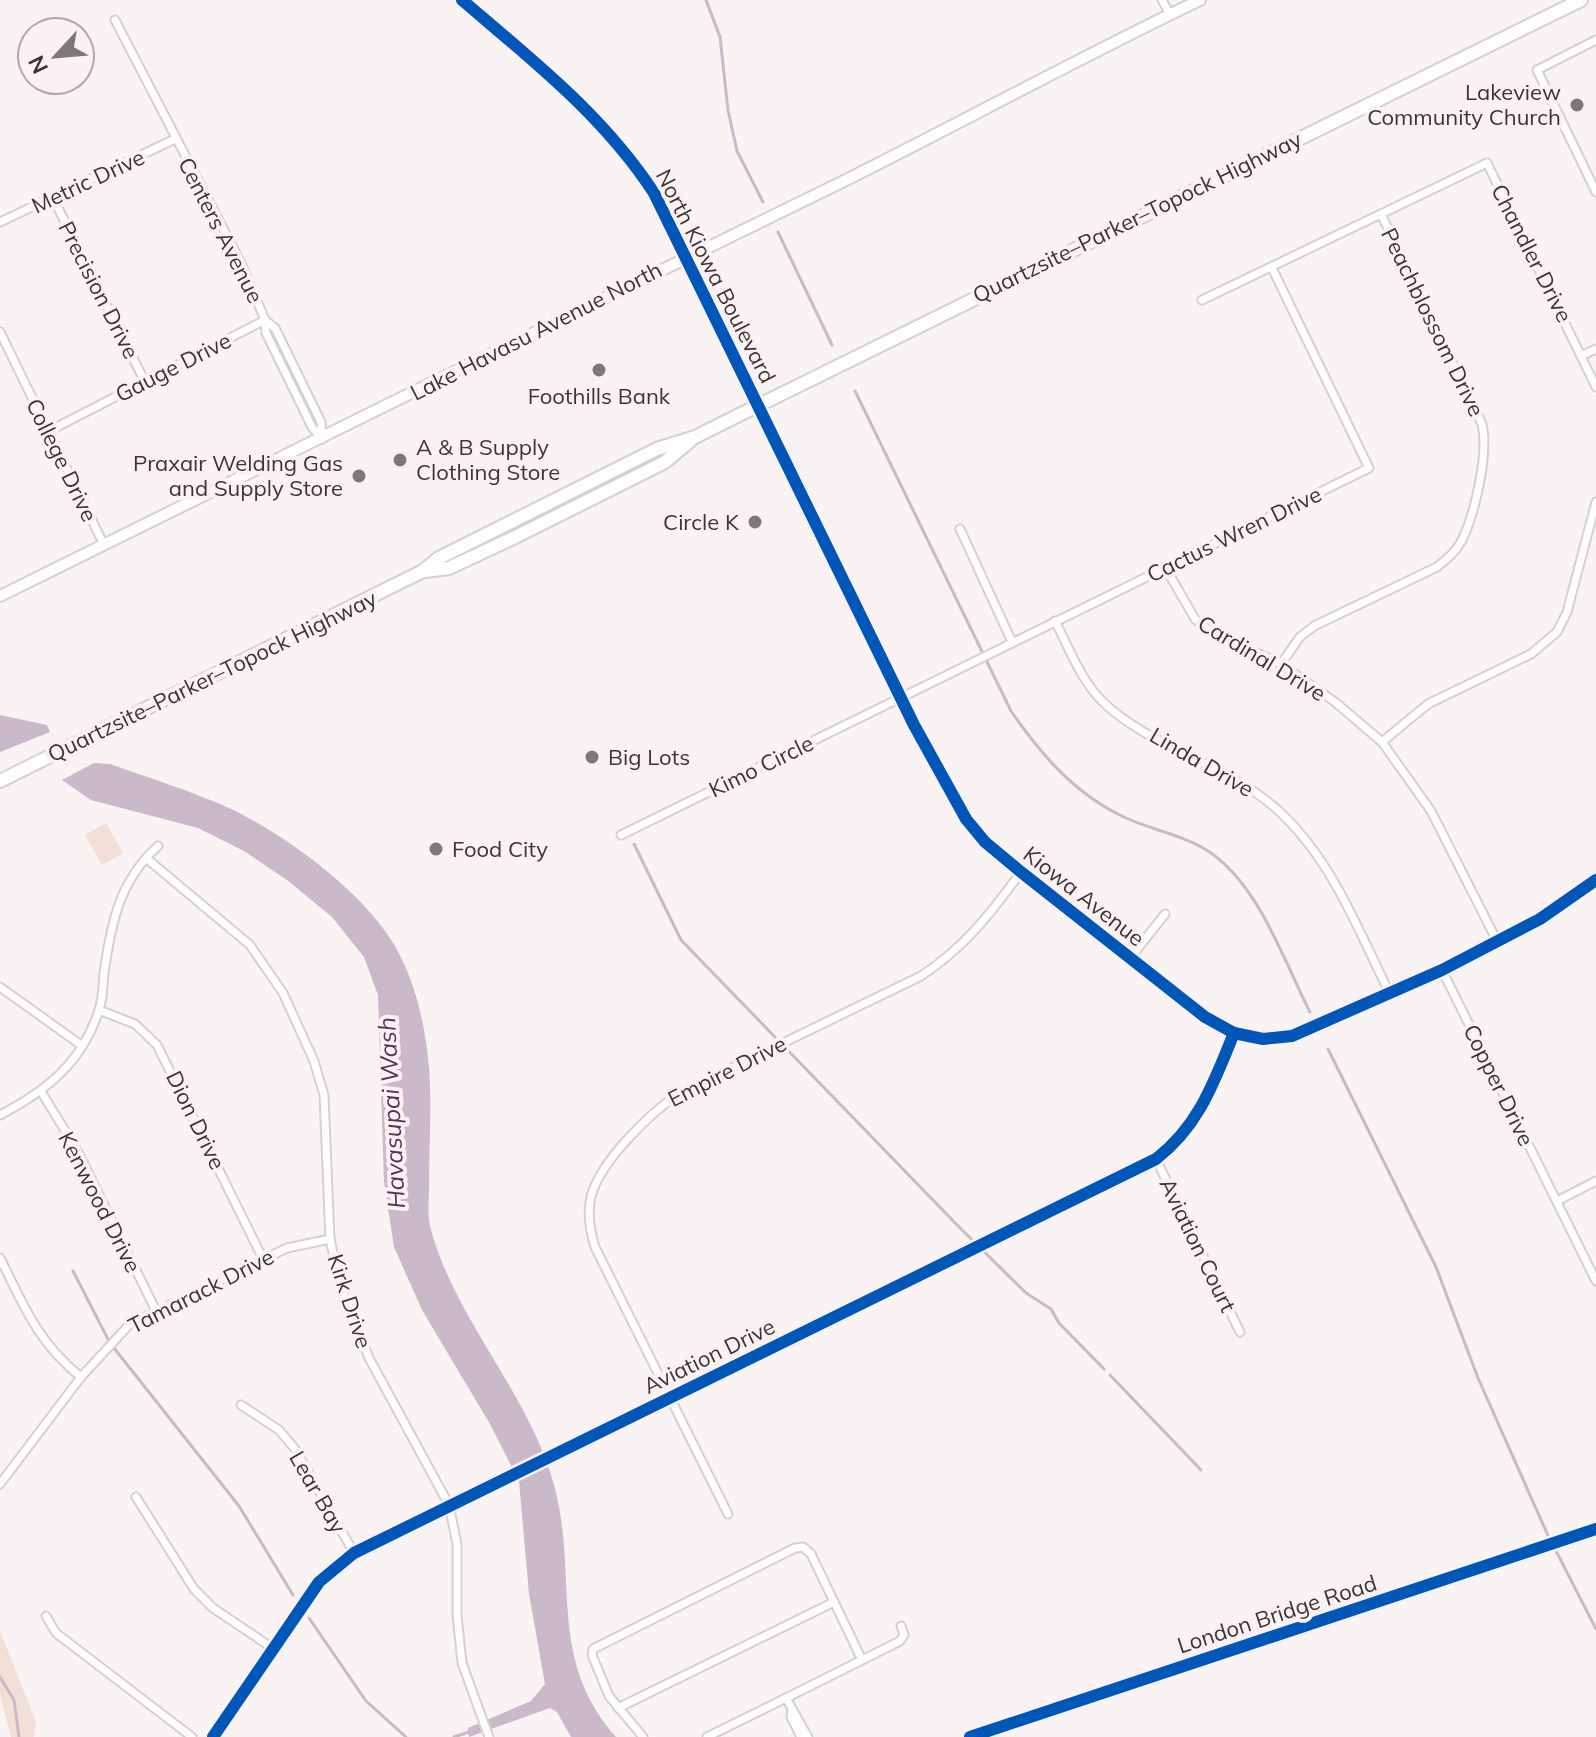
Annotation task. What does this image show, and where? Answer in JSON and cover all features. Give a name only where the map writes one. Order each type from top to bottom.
[{"type":"highway","name":"Quartzsite–Parker–Topock Highway","points":[[0,781],[423,571],[449,568],[515,537],[665,462],[695,437],[1581,0]]},
{"type":"main road","name":"Lake Havasu Avenue North","points":[[0,596],[842,181],[1200,0]]},
{"type":"street","name":"North Kiowa Boulevard","points":[[462,0],[589,110],[627,152],[654,193],[759,406]]},
{"type":"street","points":[[1162,0],[1170,14]]},
{"type":"street","name":"Centers Avenue","points":[[115,20],[242,265],[265,320],[275,328],[321,422],[322,439]]},
{"type":"street","points":[[1596,40],[1537,70],[1596,192]]},
{"type":"street","name":"Metric Drive","points":[[0,222],[175,139]]},
{"type":"street","name":"Chandler Drive","points":[[1381,214],[1487,163],[1596,387]]},
{"type":"street","name":"Precision Drive","points":[[53,198],[145,382]]},
{"type":"street","points":[[1202,300],[1381,214]]},
{"type":"street","name":"Peachblossom Drive","points":[[1281,664],[1300,637],[1314,626],[1437,567],[1452,556],[1463,539],[1485,455],[1482,424],[1381,214]]},
{"type":"street","name":"Cactus Wren Drive","points":[[900,697],[1369,468],[1272,268]]},
{"type":"street","name":"Gauge Drive","points":[[47,432],[265,320]]},
{"type":"street","name":"College Drive","points":[[0,332],[104,545]]},
{"type":"street","points":[[1583,355],[1596,349]]},
{"type":"street","name":"Kiowa Avenue","points":[[759,406],[900,697],[947,790],[966,819],[985,842],[1021,872],[1205,1017],[1234,1033],[1263,1039],[1292,1036],[1442,970],[1566,904],[1596,880]]},
{"type":"street","points":[[1382,742],[1428,704],[1531,654],[1557,632],[1567,612],[1596,502]]},
{"type":"street","points":[[960,529],[1012,642]]},
{"type":"street","name":"Cardinal Drive","points":[[1165,567],[1195,619],[1211,632],[1281,664],[1335,702],[1382,742],[1431,811],[1497,941]]},
{"type":"street","name":"Linda Drive","points":[[1055,621],[1085,680],[1102,700],[1126,720],[1234,777],[1285,816],[1309,843],[1332,879],[1390,994]]},
{"type":"street","name":"Kimo Circle","points":[[621,835],[900,697]]},
{"type":"street","points":[[0,1115],[42,1093],[72,1062],[99,1010],[114,915],[126,884],[158,846]]},
{"type":"street","name":"Kirk Drive","points":[[146,858],[250,945],[283,993],[314,1061],[324,1095],[330,1239],[349,1311],[369,1358],[449,1505],[457,1544],[457,1615],[462,1663],[489,1737]]},
{"type":"street","name":"Empire Drive","points":[[728,1514],[595,1247],[589,1216],[591,1196],[640,1125],[680,1093],[921,976],[951,957],[983,924],[1021,872]]},
{"type":"street","points":[[1130,958],[1165,914]]},
{"type":"street","name":"Copper Drive","points":[[1442,970],[1596,1281]]},
{"type":"street","points":[[0,987],[81,1045]]},
{"type":"street","name":"Dion Drive","points":[[99,1010],[135,1024],[157,1045],[263,1259]]},
{"type":"street","name":"Aviation Drive","points":[[213,1737],[319,1582],[354,1553],[1156,1159],[1179,1141],[1196,1119],[1234,1033]]},
{"type":"street","name":"Kenwood Drive","points":[[42,1093],[78,1152],[156,1311]]},
{"type":"street","name":"Aviation Court","points":[[1156,1159],[1240,1332]]},
{"type":"street","points":[[1557,1201],[1596,1181]]},
{"type":"street","name":"Tamarack Drive","points":[[0,1484],[81,1377],[118,1334],[156,1311],[287,1248],[330,1239]]},
{"type":"street","points":[[0,1258],[39,1336],[57,1358],[81,1377]]},
{"type":"street","name":"Lear Bay","points":[[241,1405],[279,1430],[295,1449],[354,1553]]},
{"type":"street","points":[[136,1497],[194,1589],[213,1608],[274,1649]]},
{"type":"street","name":"London Bridge Road","points":[[970,1737],[1596,1529]]},
{"type":"street","points":[[643,1737],[618,1708],[592,1655],[598,1644],[795,1548],[803,1547],[811,1554],[862,1660]]},
{"type":"street","points":[[618,1708],[834,1602]]},
{"type":"street","points":[[46,1616],[56,1633],[192,1737]]},
{"type":"street","points":[[707,1737],[900,1641],[904,1635],[901,1626]]},
{"type":"street","points":[[786,1698],[808,1737]]},
{"type":"street","points":[[792,1710],[791,1717],[801,1737]]},
{"type":"shaded area","points":[[106,823],[123,853],[102,865],[85,835]]},
{"type":"shaded area","points":[[0,1631],[36,1722],[34,1737],[11,1737],[0,1695]]},
{"type":"water","points":[[0,715],[47,725],[50,732],[0,752]]},
{"type":"water","name":"Havasupai Wash","points":[[94,763],[110,764],[200,796],[251,819],[298,849],[344,885],[364,905],[395,946],[414,989],[427,1051],[431,1230],[457,1295],[543,1451],[561,1519],[572,1647],[580,1677],[594,1707],[616,1737],[571,1737],[557,1712],[550,1708],[469,1737],[468,1728],[531,1701],[545,1684],[529,1594],[519,1481],[490,1424],[422,1310],[394,1247],[384,1182],[378,995],[364,957],[332,917],[287,880],[244,851],[198,828],[91,800],[62,780]]},
{"type":"waterway","points":[[706,0],[720,37],[728,110],[737,151],[763,202]]},
{"type":"waterway","points":[[778,232],[832,345]]},
{"type":"waterway","points":[[855,391],[1011,711],[1047,758],[1091,798],[1126,818],[1202,847],[1228,868],[1243,885],[1269,926],[1310,1012]]},
{"type":"waterway","points":[[634,844],[681,940],[962,1230],[1026,1293],[1051,1309],[1059,1323],[1104,1369]]},
{"type":"waterway","points":[[1328,1049],[1436,1267],[1478,1378],[1550,1540]]},
{"type":"waterway","points":[[73,1271],[110,1343],[239,1506],[293,1595]]},
{"type":"waterway","points":[[1110,1375],[1201,1470]]},
{"type":"waterway","points":[[1554,1547],[1596,1629]]},
{"type":"waterway","points":[[309,1618],[366,1701],[406,1737]]},
{"type":"waterway","points":[[0,1677],[14,1700],[19,1737]]},
{"type":"waterway","points":[[454,1737],[469,1732]]},
{"type":"cycle path","points":[[462,0],[589,113],[654,193],[914,725],[966,819],[985,842],[1021,872],[1205,1017],[1234,1033],[1263,1039],[1292,1036],[1442,970],[1540,919],[1596,880]]},
{"type":"cycle path","points":[[213,1737],[319,1582],[354,1553],[1156,1159],[1184,1132],[1204,1102],[1234,1033]]},
{"type":"cycle path","points":[[970,1737],[1596,1529]]},
{"type":"place","name":"Lakeview Community Church","points":[[1577,105]]},
{"type":"place","name":"Foothills Bank","points":[[599,370]]},
{"type":"place","name":"A & B Supply Clothing Store","points":[[400,460]]},
{"type":"place","name":"Praxair Welding Gas and Supply Store","points":[[359,476]]},
{"type":"place","name":"Circle K","points":[[755,522]]},
{"type":"place","name":"Big Lots","points":[[592,757]]},
{"type":"place","name":"Food City","points":[[436,849]]}]
